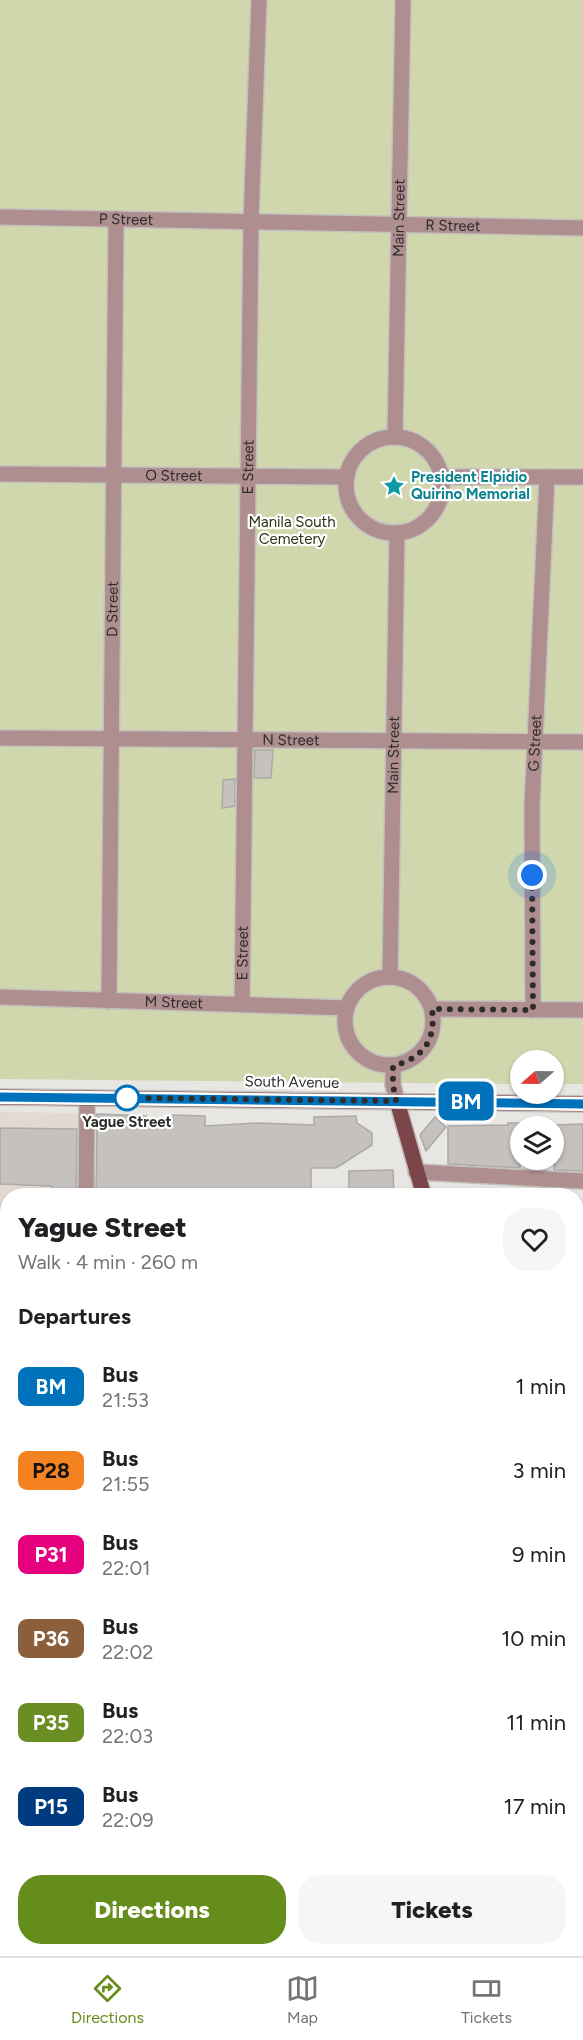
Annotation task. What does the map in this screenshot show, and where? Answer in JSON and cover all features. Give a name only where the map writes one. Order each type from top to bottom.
[{"type":"main road","name":"South Avenue","points":[[0,1097],[583,1104]]},
{"type":"main road","points":[[396,1101],[421,1188]]},
{"type":"street","name":"E Street","points":[[242,1005],[251,221],[259,0]]},
{"type":"street","name":"Main Street","points":[[395,437],[403,0]]},
{"type":"street","name":"P Street","points":[[0,217],[251,221]]},
{"type":"street","name":"D Street","points":[[109,1001],[116,219]]},
{"type":"street","name":"R Street","points":[[251,221],[583,228]]},
{"type":"street","points":[[395,437],[420,445],[430,453],[442,477],[441,497],[432,515],[422,525],[410,531],[397,533],[376,529],[359,517],[349,498],[347,477],[353,461],[364,449],[378,440],[395,437]]},
{"type":"street","name":"O Street","points":[[0,474],[347,477]]},
{"type":"street","points":[[442,477],[583,477]]},
{"type":"street","name":"G Street","points":[[533,1010],[532,807],[547,477]]},
{"type":"street","name":"Main Street","points":[[390,976],[397,533]]},
{"type":"street","name":"N Street","points":[[0,738],[583,742]]},
{"type":"street","points":[[390,976],[404,979],[416,986],[426,997],[432,1009],[434,1022],[426,1047],[406,1063],[393,1066],[372,1062],[354,1049],[345,1022],[347,1008],[353,995],[363,985],[390,976]]},
{"type":"street","name":"M Street","points":[[0,998],[347,1008]]},
{"type":"street","points":[[432,1009],[583,1010]]},
{"type":"street","points":[[393,1066],[396,1101]]},
{"type":"street","points":[[86,1188],[87,1098]]},
{"type":"street","points":[[416,1172],[583,1181]]},
{"type":"shaded area","points":[[0,1112],[79,1113],[78,1188],[0,1188]]},
{"type":"green space","name":"Manila South Cemetery","points":[[0,0],[583,0],[583,1084],[564,1084],[564,1050],[510,1050],[510,1084],[0,1079]]},
{"type":"building","points":[[255,750],[273,750],[271,778],[254,778]]},
{"type":"building","points":[[235,779],[235,806],[222,808],[223,780]]},
{"type":"building","points":[[97,1114],[146,1116],[146,1120],[173,1120],[173,1115],[205,1116],[205,1126],[258,1123],[314,1125],[314,1117],[356,1116],[357,1123],[372,1133],[372,1145],[336,1168],[311,1168],[311,1188],[96,1188]]},
{"type":"building","points":[[435,1117],[446,1127],[426,1151],[420,1135]]},
{"type":"building","points":[[510,1123],[510,1167],[448,1164],[448,1126],[508,1125]]},
{"type":"building","points":[[583,1124],[583,1171],[554,1170],[564,1170],[564,1125]]},
{"type":"building","points":[[0,1128],[77,1129],[76,1188],[0,1184]]},
{"type":"building","points":[[393,1170],[394,1188],[349,1188],[349,1171]]},
{"type":"bus line","name":"BM","points":[[0,1097],[424,1100],[583,1104]]},
{"type":"place","name":"President Elpidio Quirino Memorial","points":[[394,486]]},
{"type":"place","name":"Yague Street","points":[[127,1098]]},
{"type":"route","points":[[127,1098],[396,1101],[393,1066],[406,1063],[426,1047],[434,1022],[432,1009],[533,1010],[532,875]]}]
